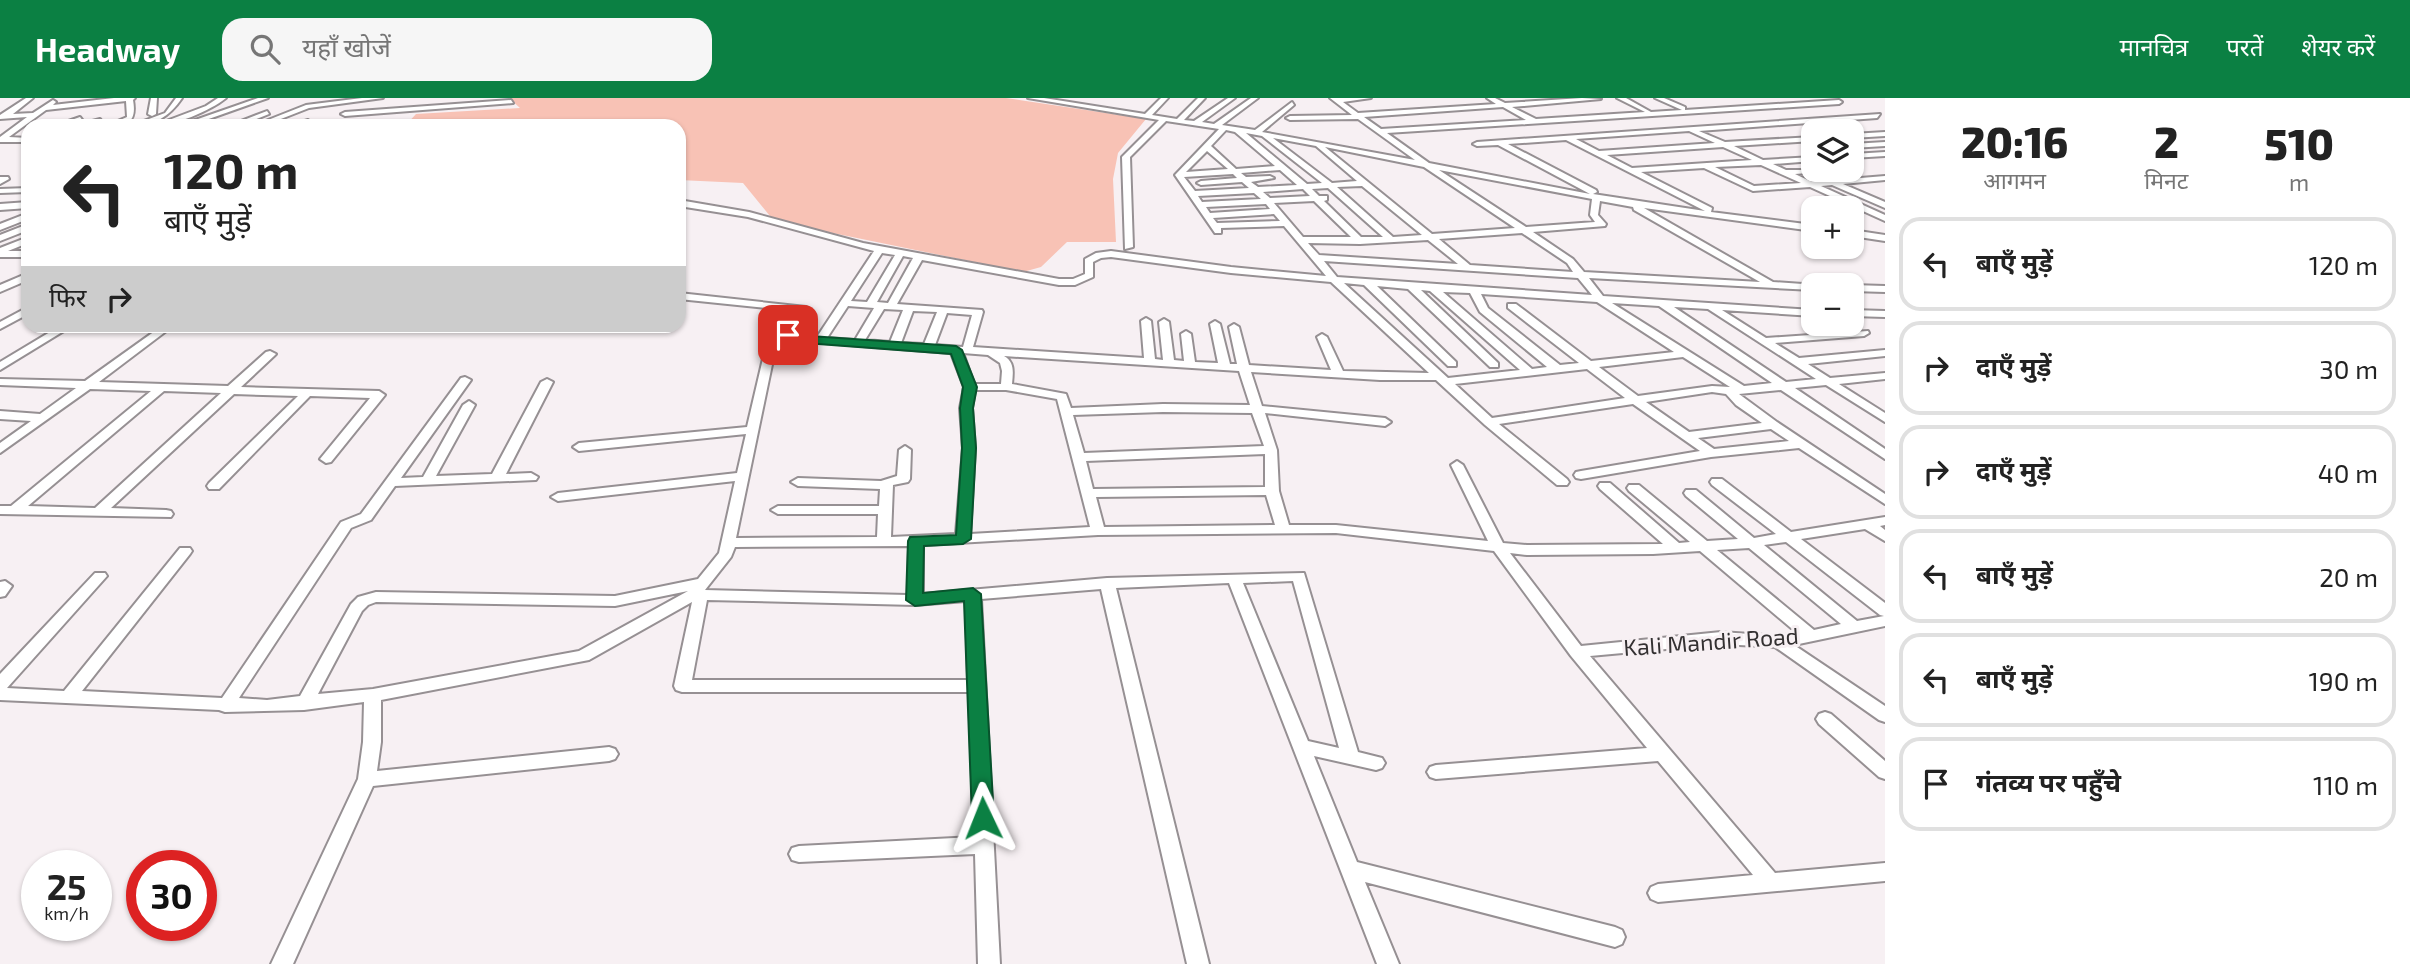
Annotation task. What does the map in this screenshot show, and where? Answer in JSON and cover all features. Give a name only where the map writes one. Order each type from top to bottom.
[{"type":"street","points":[[0,109],[17,98]]},
{"type":"street","points":[[3,116],[30,98]]},
{"type":"street","points":[[27,119],[58,98]]},
{"type":"street","points":[[77,105],[85,98]]},
{"type":"street","points":[[45,108],[127,98],[132,114],[128,119]]},
{"type":"street","points":[[152,114],[154,98]]},
{"type":"street","points":[[153,119],[167,114],[179,98]]},
{"type":"street","points":[[174,119],[223,98]]},
{"type":"street","points":[[203,119],[265,98]]},
{"type":"street","points":[[250,119],[296,101],[316,98]]},
{"type":"street","points":[[346,110],[380,98]]},
{"type":"street","points":[[346,110],[454,98]]},
{"type":"street","points":[[1031,98],[1099,102]]},
{"type":"street","points":[[1081,98],[1147,116],[1260,133],[1606,200],[1801,226]]},
{"type":"street","points":[[1147,116],[1165,98]]},
{"type":"street","points":[[1180,121],[1202,98]]},
{"type":"street","points":[[1195,123],[1232,98]]},
{"type":"street","points":[[1179,175],[1207,147],[1220,127],[1255,98]]},
{"type":"street","points":[[1335,99],[1368,98]]},
{"type":"street","points":[[1347,108],[1491,98],[1504,102],[1518,113],[1719,215]]},
{"type":"street","points":[[1620,98],[1836,196]]},
{"type":"street","points":[[1658,98],[1686,106],[1771,106],[1832,111]]},
{"type":"street","points":[[1723,98],[1745,107]]},
{"type":"street","points":[[1751,98],[1771,106]]},
{"type":"street","points":[[1786,98],[1821,119]]},
{"type":"street","points":[[1828,98],[1881,117]]},
{"type":"street","points":[[1335,99],[1570,261],[1601,300],[1735,390],[1740,402],[1885,500]]},
{"type":"street","points":[[1361,118],[1504,102],[1598,99]]},
{"type":"street","points":[[193,107],[199,100]]},
{"type":"street","points":[[346,110],[511,102]]},
{"type":"street","points":[[1464,134],[1802,108],[1839,102]]},
{"type":"street","points":[[1610,107],[1671,103]]},
{"type":"street","points":[[1707,103],[1719,108]]},
{"type":"street","points":[[1260,133],[1292,104]]},
{"type":"street","points":[[275,119],[308,106],[346,110],[480,110]]},
{"type":"street","points":[[1239,130],[1275,106]]},
{"type":"street","points":[[1380,131],[1651,112],[1686,106]]},
{"type":"street","points":[[1466,267],[1313,143],[1290,118],[1518,113],[1597,108]]},
{"type":"street","points":[[227,119],[244,113]]},
{"type":"street","points":[[3,116],[34,114]]},
{"type":"street","points":[[1842,119],[1881,117]]},
{"type":"street","points":[[1128,247],[1126,157],[1164,118]]},
{"type":"street","points":[[1477,144],[1801,121]]},
{"type":"street","points":[[0,139],[21,124]]},
{"type":"street","points":[[1864,125],[1885,124]]},
{"type":"street","points":[[1580,144],[1801,129]]},
{"type":"street","points":[[1239,130],[1318,199],[1360,241]]},
{"type":"street","points":[[1773,131],[1801,143]]},
{"type":"street","points":[[1260,133],[1331,186],[1391,240]]},
{"type":"street","points":[[1864,135],[1885,134]]},
{"type":"street","points":[[0,139],[21,139]]},
{"type":"street","points":[[1597,153],[1801,140]]},
{"type":"street","points":[[1499,142],[1606,200]]},
{"type":"street","points":[[1864,145],[1885,144]]},
{"type":"street","points":[[1207,147],[1272,206],[1332,278],[1489,422],[1562,482]]},
{"type":"street","points":[[1667,148],[1692,158]]},
{"type":"street","points":[[1743,153],[1801,149]]},
{"type":"street","points":[[1864,155],[1885,154]]},
{"type":"street","points":[[1631,170],[1801,160]]},
{"type":"street","points":[[1706,166],[1754,188],[1820,182]]},
{"type":"street","points":[[1179,175],[1282,168]]},
{"type":"street","points":[[1784,172],[1801,171]]},
{"type":"street","points":[[1179,175],[1216,228],[1287,223]]},
{"type":"street","points":[[1185,184],[1270,178]]},
{"type":"street","points":[[1864,179],[1885,178]]},
{"type":"street","points":[[1833,182],[1882,202]]},
{"type":"street","points":[[1192,194],[1365,183]]},
{"type":"street","points":[[0,205],[21,186]]},
{"type":"street","points":[[0,191],[21,190]]},
{"type":"street","points":[[1207,216],[1341,197]]},
{"type":"street","points":[[1301,240],[1391,240],[1602,224],[1594,215],[1596,197]]},
{"type":"street","points":[[1864,203],[1882,202]]},
{"type":"street","points":[[686,204],[738,213],[880,249],[1059,282],[1086,279],[1090,275],[1088,261],[1111,254],[1231,270],[1433,288],[1801,312]]},
{"type":"street","points":[[1630,204],[1774,286]]},
{"type":"street","points":[[0,205],[21,206]]},
{"type":"street","points":[[1200,205],[1272,206]]},
{"type":"street","points":[[0,214],[21,207]]},
{"type":"street","points":[[1864,209],[1885,218]]},
{"type":"street","points":[[0,227],[21,219]]},
{"type":"street","points":[[0,238],[21,230]]},
{"type":"street","points":[[1864,234],[1885,237]]},
{"type":"street","points":[[0,253],[21,243]]},
{"type":"street","points":[[820,341],[880,249]]},
{"type":"street","points":[[880,306],[901,252]]},
{"type":"street","points":[[0,253],[21,254]]},
{"type":"street","points":[[858,344],[880,306],[919,256]]},
{"type":"street","points":[[1317,258],[1801,287]]},
{"type":"street","points":[[0,289],[21,279]]},
{"type":"street","points":[[1367,282],[1452,364]]},
{"type":"street","points":[[1411,286],[1494,365]]},
{"type":"street","points":[[1433,288],[1527,370]]},
{"type":"street","points":[[1864,288],[1885,289]]},
{"type":"street","points":[[1474,291],[1484,310],[1556,368]]},
{"type":"street","points":[[686,297],[802,309],[788,337]]},
{"type":"street","points":[[843,303],[978,312],[961,351],[970,387],[963,539]]},
{"type":"street","points":[[1662,303],[1885,455]]},
{"type":"street","points":[[1512,306],[1636,401],[1711,453]]},
{"type":"street","points":[[1707,306],[1885,418]]},
{"type":"street","points":[[894,346],[909,307]]},
{"type":"street","points":[[928,348],[943,309]]},
{"type":"street","points":[[1864,313],[1885,314]]},
{"type":"street","points":[[0,326],[21,314]]},
{"type":"street","points":[[1146,321],[1150,363]]},
{"type":"street","points":[[1164,322],[1169,364]]},
{"type":"street","points":[[1215,324],[1225,368]]},
{"type":"street","points":[[1234,327],[1244,369],[1271,450],[1272,491],[1283,529]]},
{"type":"street","points":[[0,367],[56,333]]},
{"type":"street","points":[[0,449],[158,333]]},
{"type":"street","points":[[1186,334],[1190,366]]},
{"type":"street","points":[[1765,341],[1827,336]]},
{"type":"street","points":[[0,694],[225,706],[303,704],[373,695],[583,656],[699,591],[726,554],[770,350],[777,340],[788,337],[1190,366],[1444,379],[1683,354]]},
{"type":"street","points":[[1322,337],[1339,375]]},
{"type":"street","points":[[961,351],[997,356],[1005,361],[1008,371],[1006,387]]},
{"type":"street","points":[[1797,362],[1885,353]]},
{"type":"street","points":[[100,512],[270,354]]},
{"type":"street","points":[[1833,358],[1885,384]]},
{"type":"street","points":[[1489,422],[1712,389],[1735,390],[1874,377]]},
{"type":"street","points":[[225,706],[346,525],[366,517],[465,380]]},
{"type":"street","points":[[0,382],[84,387],[379,395],[326,459]]},
{"type":"street","points":[[497,478],[547,382]]},
{"type":"street","points":[[970,387],[1006,387],[1062,396],[1098,531]]},
{"type":"street","points":[[15,510],[160,389]]},
{"type":"street","points":[[214,486],[306,394]]},
{"type":"street","points":[[427,481],[470,405]]},
{"type":"street","points":[[1066,412],[1163,408],[1258,409],[1385,422]]},
{"type":"street","points":[[0,415],[43,418]]},
{"type":"street","points":[[1687,436],[1773,425]]},
{"type":"street","points":[[579,447],[752,430]]},
{"type":"street","points":[[0,437],[15,438]]},
{"type":"street","points":[[1581,475],[1711,453],[1800,444]]},
{"type":"street","points":[[884,540],[887,482],[903,479],[905,450]]},
{"type":"street","points":[[1078,457],[1271,450]]},
{"type":"street","points":[[1457,465],[1499,548],[1577,652],[1772,884]]},
{"type":"street","points":[[392,482],[531,477]]},
{"type":"street","points":[[558,497],[742,477]]},
{"type":"street","points":[[798,482],[887,485]]},
{"type":"street","points":[[1717,482],[1885,611]]},
{"type":"street","points":[[1605,486],[1676,548]]},
{"type":"street","points":[[1634,488],[1810,635]]},
{"type":"street","points":[[1087,493],[1272,491]]},
{"type":"street","points":[[1691,493],[1853,626]]},
{"type":"street","points":[[0,509],[166,514]]},
{"type":"street","points":[[778,510],[886,509]]},
{"type":"street","points":[[728,543],[916,541],[1098,531],[1283,529],[1371,531],[1527,550],[1676,548],[1790,537],[1885,521]]},
{"type":"street","points":[[1866,523],[1885,537]]},
{"type":"street","points":[[915,600],[916,541]]},
{"type":"street","points":[[67,698],[185,551]]},
{"type":"street","points":[[0,685],[100,576]]},
{"type":"street","points":[[303,704],[356,608],[363,601],[376,597],[615,601],[699,591],[915,600],[1107,583],[1299,576],[1351,758]]},
{"type":"street","points":[[1234,578],[1388,964]]},
{"type":"street","points":[[1107,583],[1198,964]]},
{"type":"street","points":[[699,591],[681,686],[978,686]]},
{"type":"street","points":[[973,594],[989,964]]},
{"type":"street","name":"Kali Mandir Road","points":[[1577,652],[1721,639],[1779,642],[1885,621]]},
{"type":"street","points":[[1779,642],[1885,715]]},
{"type":"street","points":[[282,964],[367,779],[372,741],[373,695]]},
{"type":"street","points":[[1825,719],[1885,772]]},
{"type":"street","points":[[1301,746],[1376,763]]},
{"type":"street","points":[[367,779],[609,754]]},
{"type":"street","points":[[1436,772],[1663,754]]},
{"type":"street","points":[[799,854],[984,845]]},
{"type":"street","points":[[1350,869],[1615,937]]},
{"type":"street","points":[[1658,894],[1885,872]]},
{"type":"shaded area","points":[[509,98],[1006,98],[1146,119],[1118,153],[1113,179],[1116,242],[1067,242],[1041,267],[1023,272],[774,221],[743,183],[686,180],[686,119],[411,119],[416,114],[520,108]]},
{"type":"route","points":[[788,335],[792,339],[956,350],[970,387],[963,539],[916,541],[915,600],[973,594],[983,818]]}]
